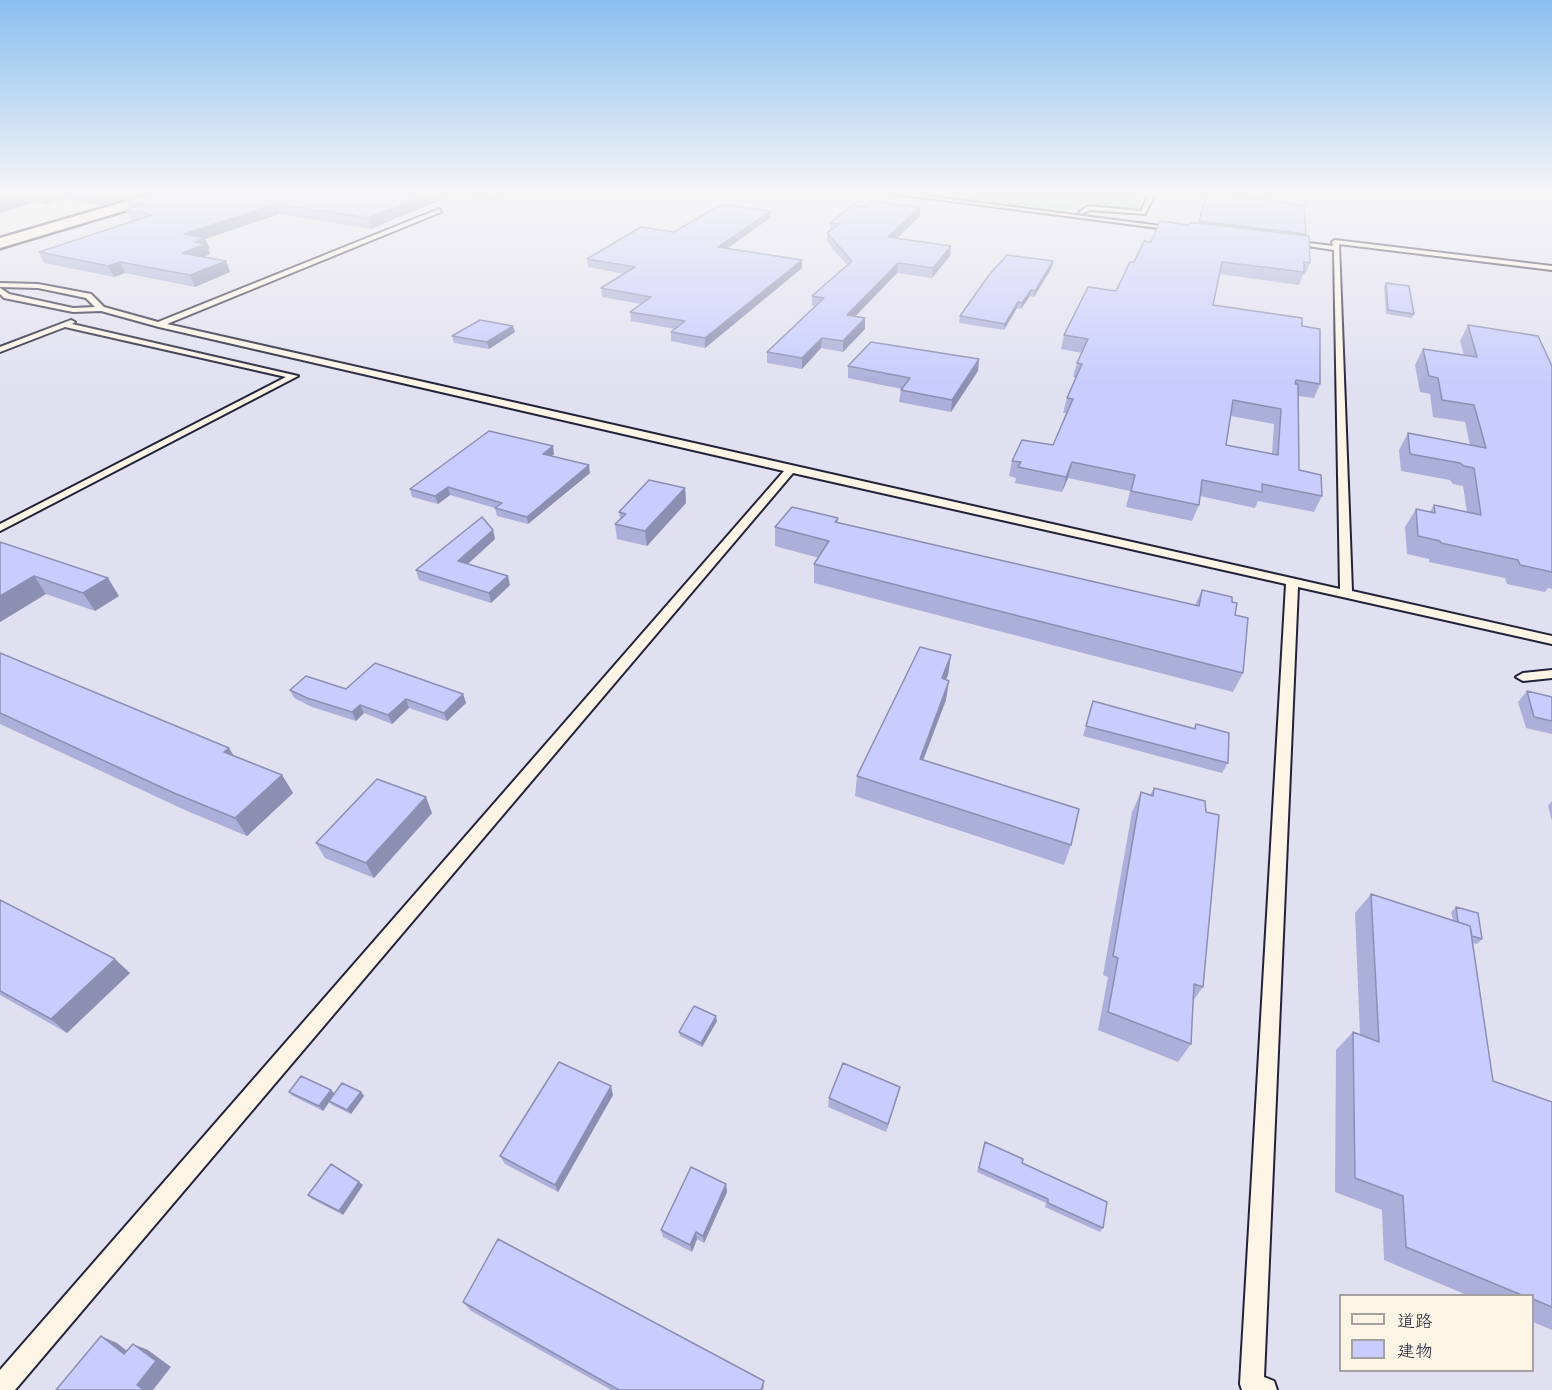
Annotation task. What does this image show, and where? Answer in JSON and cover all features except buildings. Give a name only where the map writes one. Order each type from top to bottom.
[{"type":"lane","points":[[159,325],[328,257]]},
{"type":"lane","points":[[1337,257],[1346,593]]},
{"type":"lane","points":[[1459,257],[1552,268]]},
{"type":"lane","points":[[0,285],[38,286],[88,296],[101,309]]},
{"type":"lane","points":[[0,290],[7,296],[73,310],[101,309],[159,325],[1552,640]]},
{"type":"lane","points":[[0,350],[101,309]]},
{"type":"lane","points":[[0,528],[294,376],[65,325]]},
{"type":"lane","points":[[0,1389],[791,469]]},
{"type":"lane","points":[[1265,1390],[1252,1384],[1292,580]]},
{"type":"lane","points":[[1523,676],[1552,674]]},
{"type":"shaded area","points":[[0,257],[1552,257],[1552,1390],[0,1390]]}]
